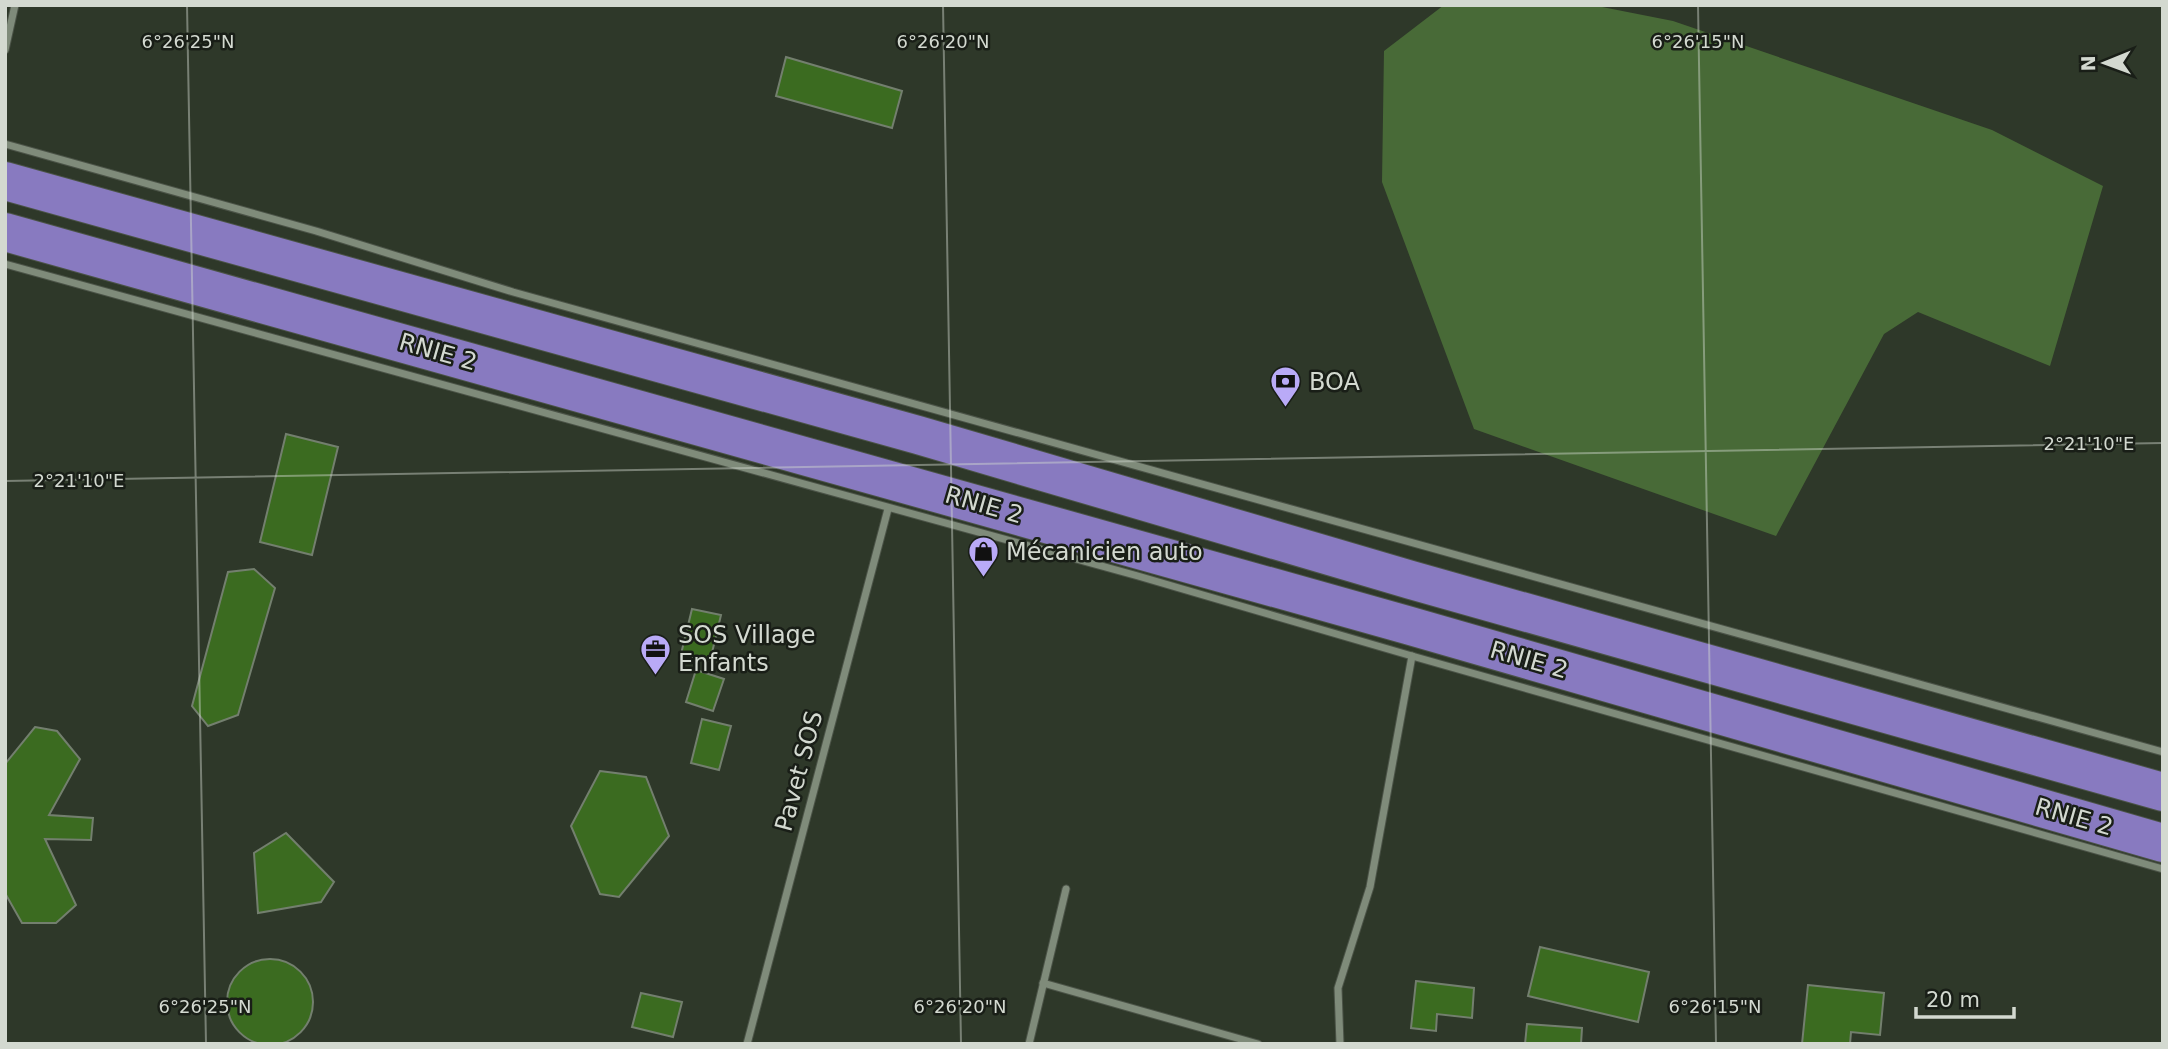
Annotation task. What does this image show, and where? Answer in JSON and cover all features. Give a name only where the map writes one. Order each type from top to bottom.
[{"type":"highway","name":"RNIE 2","points":[[5,181],[918,435],[1424,584],[2163,792]]},
{"type":"highway","name":"RNIE 2","points":[[5,232],[1368,614],[2163,843]]},
{"type":"street","points":[[5,50],[15,5]]},
{"type":"street","points":[[5,144],[316,231],[513,292],[2163,752]]},
{"type":"street","points":[[5,264],[1138,576],[2163,869]]},
{"type":"street","name":"Pavet SOS","points":[[747,1044],[888,509]]},
{"type":"street","points":[[1340,1044],[1338,988],[1370,887],[1412,656]]},
{"type":"street","points":[[1029,1044],[1066,889]]},
{"type":"street","points":[[1043,983],[1258,1044]]},
{"type":"green space","points":[[1444,5],[1592,5],[1673,21],[1992,130],[2103,186],[2050,366],[1918,312],[1884,334],[1776,536],[1474,429],[1382,182],[1384,51]]},
{"type":"building","points":[[786,57],[902,91],[892,128],[776,96]]},
{"type":"building","points":[[286,434],[338,447],[312,555],[260,542]]},
{"type":"building","points":[[254,569],[275,588],[238,715],[208,726],[192,706],[228,572]]},
{"type":"building","points":[[692,609],[721,615],[710,661],[681,654]]},
{"type":"building","points":[[696,670],[724,679],[713,711],[686,702]]},
{"type":"building","points":[[702,719],[731,726],[719,770],[691,763]]},
{"type":"building","points":[[35,727],[57,731],[80,759],[49,815],[93,818],[91,840],[45,839],[76,905],[56,923],[22,923],[5,893],[5,764]]},
{"type":"building","points":[[600,771],[646,777],[669,836],[619,897],[600,894],[571,826]]},
{"type":"building","points":[[286,833],[334,882],[321,902],[258,913],[254,853]]},
{"type":"building","points":[[1540,947],[1649,972],[1638,1022],[1528,996]]},
{"type":"building","points":[[270,959],[287,962],[301,971],[310,985],[313,1002],[310,1019],[301,1033],[287,1042],[270,1045],[253,1042],[239,1033],[230,1019],[227,1002],[230,985],[239,971],[253,962]]},
{"type":"building","points":[[1416,981],[1474,988],[1472,1018],[1437,1014],[1436,1031],[1411,1028]]},
{"type":"building","points":[[1808,985],[1884,993],[1880,1035],[1851,1032],[1850,1044],[1802,1044]]},
{"type":"building","points":[[641,993],[682,1002],[673,1037],[632,1027]]},
{"type":"building","points":[[1527,1024],[1582,1028],[1581,1044],[1525,1044]]},
{"type":"place","name":"BOA","points":[[1286,409]]},
{"type":"place","name":"Mécanicien auto","points":[[983,579]]},
{"type":"place","name":"SOS Village Enfants","points":[[655,676]]}]
